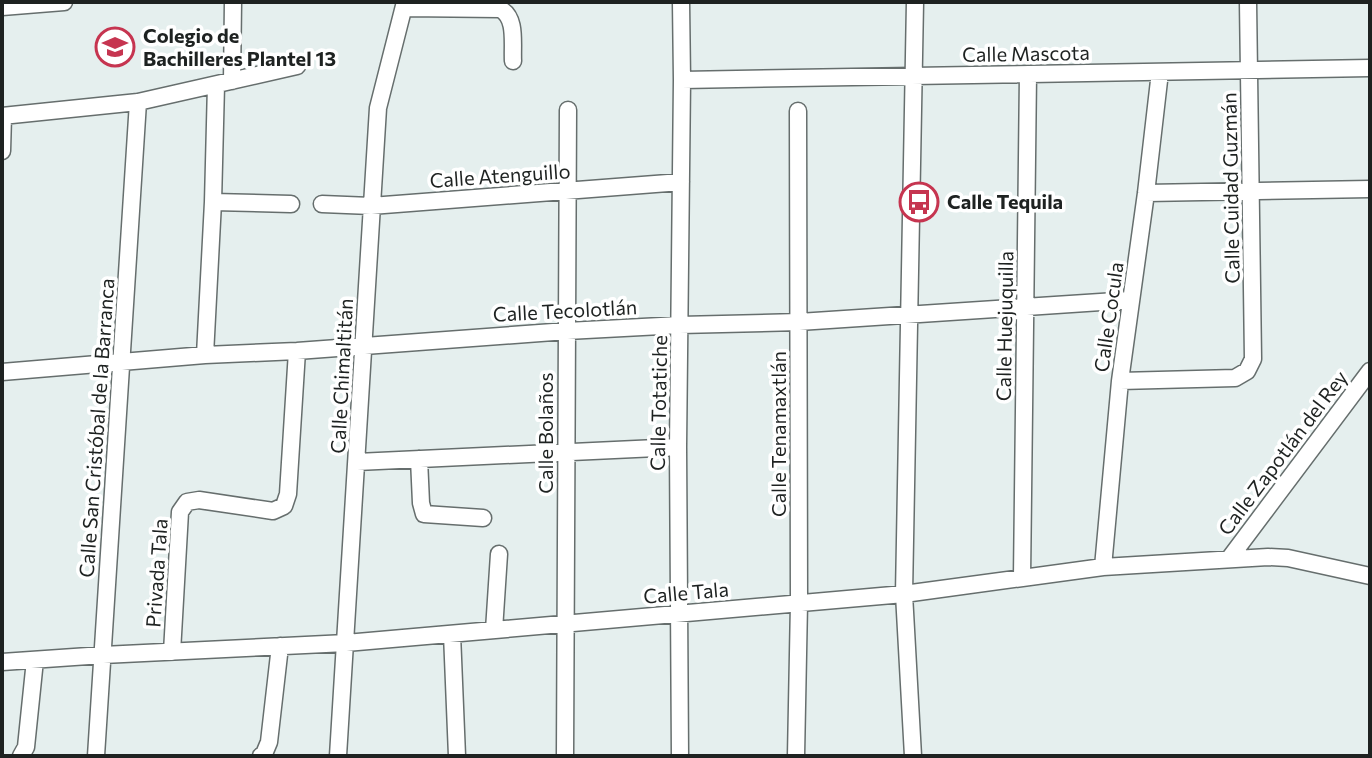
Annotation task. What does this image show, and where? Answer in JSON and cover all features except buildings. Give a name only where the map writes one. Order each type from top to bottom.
[{"type":"street","points":[[2,7],[64,2]]},
{"type":"street","points":[[205,355],[213,202],[233,2]]},
{"type":"street","name":"Calle Totatiche","points":[[680,756],[678,447],[681,2]]},
{"type":"street","points":[[913,756],[904,594],[915,2]]},
{"type":"street","name":"Calle Cuidad Guzmán","points":[[1120,381],[1235,378],[1247,371],[1253,359],[1248,2]]},
{"type":"street","points":[[405,5],[500,9],[511,20],[513,61]]},
{"type":"street","name":"Calle Chimaltitán","points":[[338,756],[378,108],[405,5]]},
{"type":"street","points":[[2,151],[3,116],[138,102],[297,66]]},
{"type":"street","name":"Calle Mascota","points":[[682,80],[1370,68]]},
{"type":"street","name":"Calle Cocula","points":[[1103,567],[1120,381],[1160,72]]},
{"type":"street","name":"Calle Huejuquilla","points":[[1022,578],[1028,74]]},
{"type":"street","name":"Calle San Cristóbal de la Barranca","points":[[96,756],[138,102]]},
{"type":"street","name":"Calle Bolaños","points":[[565,756],[568,110]]},
{"type":"street","name":"Calle Tenamaxtlán","points":[[796,756],[799,603],[798,111]]},
{"type":"street","name":"Calle Atenguillo","points":[[322,204],[371,206],[681,182]]},
{"type":"street","points":[[1146,193],[1370,189]]},
{"type":"street","points":[[213,202],[291,204]]},
{"type":"street","name":"Calle Tecolotlán","points":[[2,372],[567,331],[799,322],[1131,300]]},
{"type":"street","name":"Privada Tala","points":[[172,652],[180,512],[187,502],[199,500],[273,511],[284,506],[288,494],[297,351]]},
{"type":"street","name":"Calle Zapotlán del Rey","points":[[1229,559],[1370,371]]},
{"type":"street","points":[[357,462],[678,447]]},
{"type":"street","points":[[419,459],[424,514],[483,518]]},
{"type":"street","points":[[494,630],[499,554]]},
{"type":"street","name":"Calle Tala","points":[[2,662],[346,643],[904,594],[1103,567],[1229,559],[1288,558],[1370,576]]},
{"type":"street","points":[[452,634],[457,756]]},
{"type":"street","points":[[261,756],[269,742],[280,646]]},
{"type":"street","points":[[21,756],[26,747],[35,660]]},
{"type":"place","name":"Colegio de Bachilleres Plantel 13","points":[[115,47]]},
{"type":"place","name":"Calle Tequila","points":[[919,202]]}]
